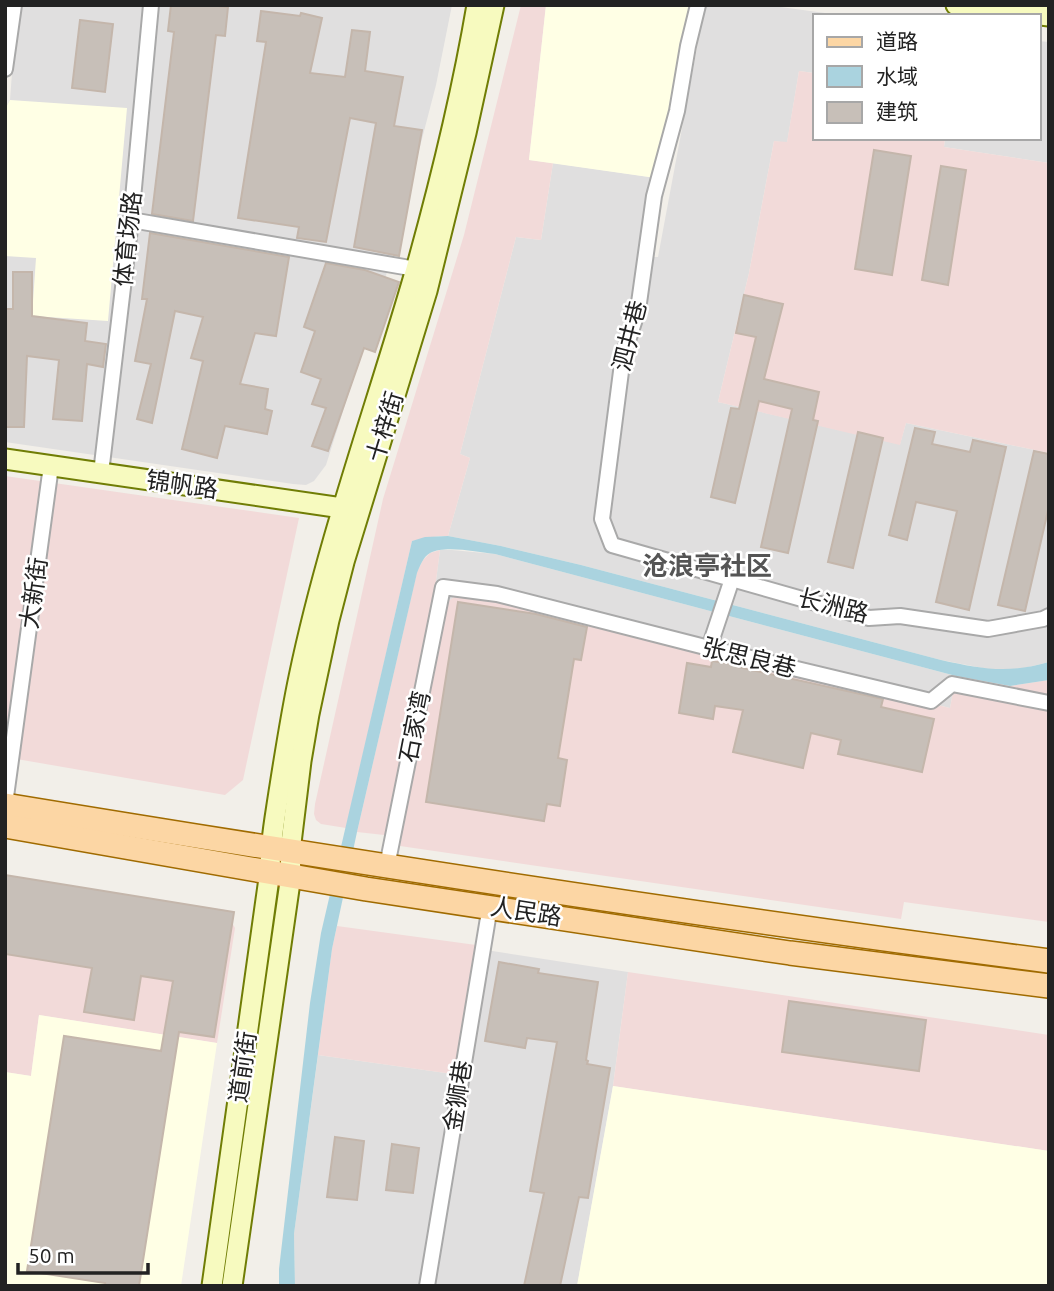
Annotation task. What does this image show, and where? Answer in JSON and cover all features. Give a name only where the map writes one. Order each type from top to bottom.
[{"type":"main road","name":"十梓街","points":[[280,862],[319,663],[344,562],[351,510],[416,269],[477,5]]},
{"type":"main road","name":"十梓街","points":[[351,510],[427,290],[495,5]]},
{"type":"main road","points":[[956,5],[1042,12]]},
{"type":"main road","name":"锦帆路","points":[[5,459],[351,510]]},
{"type":"main road","name":"人民路","points":[[5,805],[280,862],[316,880],[790,953],[1049,986]]},
{"type":"main road","name":"人民路","points":[[5,826],[280,862],[325,857],[793,927],[1049,961]]},
{"type":"main road","name":"道前街","points":[[212,1286],[280,862]]},
{"type":"main road","name":"道前街","points":[[232,1286],[280,862]]},
{"type":"street","points":[[5,69],[14,5]]},
{"type":"street","name":"体育场路","points":[[101,473],[131,220],[151,5]]},
{"type":"street","name":"泗井巷","points":[[698,5],[677,111],[654,196],[638,310],[623,356],[602,519],[612,545],[732,579]]},
{"type":"street","points":[[131,220],[416,269]]},
{"type":"street","name":"大新街","points":[[5,805],[51,466]]},
{"type":"street","points":[[709,648],[732,579]]},
{"type":"street","name":"长洲路","points":[[732,579],[869,618],[900,616],[988,629],[1049,616]]},
{"type":"street","name":"张思良巷","points":[[443,587],[497,594],[931,701],[952,684],[1049,703]]},
{"type":"street","name":"石家湾","points":[[383,866],[443,587]]},
{"type":"street","name":"金狮巷","points":[[427,1286],[491,906]]},
{"type":"shaded area","points":[[17,5],[452,5],[436,85],[389,266],[326,465],[314,481],[306,485],[293,484],[5,442],[5,109],[10,100]]},
{"type":"shaded area","points":[[521,5],[546,5],[529,160],[553,163],[541,240],[516,237],[460,454],[470,458],[448,536],[412,541],[346,828],[321,824],[314,814],[315,804],[383,499],[464,235]]},
{"type":"shaded area","points":[[546,5],[694,5],[663,179],[529,160]]},
{"type":"shaded area","points":[[705,5],[766,5],[832,14],[813,14],[813,73],[799,71],[787,143],[774,141],[749,273],[718,402],[900,444],[906,423],[1049,453],[1049,662],[1016,670],[993,670],[941,660],[581,565],[448,536],[470,458],[460,454],[516,237],[541,240],[553,163],[663,179],[652,257],[658,257]]},
{"type":"shaded area","points":[[1040,41],[1049,42],[1049,163],[944,147],[945,140],[1040,140]]},
{"type":"shaded area","points":[[799,71],[813,73],[813,140],[945,140],[944,147],[1049,163],[1049,453],[906,423],[900,445],[718,402],[749,273],[774,141],[787,142]]},
{"type":"shaded area","points":[[10,100],[127,108],[108,321],[32,316],[36,258],[5,256],[5,109]]},
{"type":"shaded area","points":[[5,476],[299,518],[243,780],[225,795],[5,757]]},
{"type":"shaded area","points":[[440,550],[495,554],[956,676],[950,708],[589,621],[457,595],[450,600],[434,595]]},
{"type":"shaded area","points":[[440,550],[434,596],[450,600],[457,595],[470,594],[950,708],[956,676],[1010,686],[1049,680],[1049,922],[904,902],[901,919],[400,846],[402,837],[357,832],[417,572],[430,553]]},
{"type":"shaded area","points":[[5,876],[225,910],[235,928],[217,1043],[39,1015],[31,1076],[5,1072]]},
{"type":"shaded area","points":[[337,926],[476,945],[460,1075],[318,1055]]},
{"type":"shaded area","points":[[486,950],[628,972],[613,1086],[577,1286],[434,1286]]},
{"type":"shaded area","points":[[628,972],[1049,1035],[1049,1151],[613,1086]]},
{"type":"shaded area","points":[[39,1015],[217,1043],[181,1286],[5,1286],[5,1072],[31,1076]]},
{"type":"shaded area","points":[[318,1055],[460,1075],[426,1286],[295,1286],[294,1234]]},
{"type":"shaded area","points":[[613,1086],[1049,1151],[1049,1286],[577,1286]]},
{"type":"water","points":[[448,536],[581,565],[941,660],[982,668],[1008,669],[1049,662],[1049,680],[1010,686],[956,676],[495,554],[453,549],[430,553],[417,573],[332,949],[294,1234],[295,1286],[279,1286],[310,1003],[321,933],[412,541],[425,537]]},
{"type":"building","points":[[171,5],[228,7],[225,36],[216,35],[193,221],[152,214],[174,32],[168,31]]},
{"type":"building","points":[[261,11],[300,16],[301,13],[322,18],[310,73],[345,77],[352,30],[370,32],[365,71],[403,77],[394,126],[422,130],[399,256],[354,247],[376,123],[350,118],[326,242],[297,238],[299,227],[238,218],[266,42],[257,41]]},
{"type":"building","points":[[80,20],[113,24],[105,92],[72,88]]},
{"type":"building","points":[[874,150],[911,156],[892,275],[855,269]]},
{"type":"building","points":[[941,166],[966,170],[948,285],[922,280]]},
{"type":"building","points":[[150,233],[289,257],[276,336],[255,333],[240,384],[268,389],[265,409],[272,411],[267,434],[225,426],[217,458],[182,449],[203,361],[191,358],[203,317],[175,311],[152,423],[137,419],[151,364],[135,361],[147,299],[142,299]]},
{"type":"building","points":[[326,263],[365,270],[399,282],[375,352],[364,348],[328,451],[312,446],[326,408],[312,404],[321,379],[301,372],[315,331],[304,327]]},
{"type":"building","points":[[13,272],[32,272],[32,316],[87,323],[85,341],[106,344],[103,367],[87,364],[82,421],[53,419],[59,360],[27,356],[24,427],[5,427],[5,309],[13,309]]},
{"type":"building","points":[[744,295],[783,304],[764,379],[819,392],[813,420],[818,421],[788,553],[761,547],[792,409],[759,401],[735,503],[711,497],[731,408],[739,409],[756,337],[736,333]]},
{"type":"building","points":[[915,428],[935,432],[932,444],[970,452],[973,440],[1006,447],[969,610],[936,602],[957,511],[916,502],[907,540],[889,535]]},
{"type":"building","points":[[858,432],[883,438],[853,568],[828,562]]},
{"type":"building","points":[[1034,451],[1049,454],[1049,506],[1025,611],[998,605]]},
{"type":"building","points":[[458,602],[536,614],[587,627],[581,660],[574,659],[558,758],[567,760],[560,806],[547,804],[544,821],[426,802]]},
{"type":"building","points":[[712,661],[883,699],[881,707],[934,719],[922,772],[838,754],[841,740],[811,733],[803,768],[733,752],[743,710],[715,706],[713,719],[679,713],[687,663],[711,667]]},
{"type":"building","points":[[5,875],[234,912],[214,1037],[179,1032],[139,1286],[104,1286],[105,1283],[27,1271],[64,1036],[161,1051],[173,981],[141,976],[134,1020],[84,1012],[92,968],[5,954]]},
{"type":"building","points":[[499,962],[539,969],[538,973],[598,982],[586,1060],[587,1064],[610,1068],[588,1198],[579,1197],[560,1286],[524,1286],[544,1193],[530,1191],[557,1042],[527,1038],[525,1048],[485,1041]]},
{"type":"building","points":[[789,1001],[926,1020],[919,1071],[782,1052]]},
{"type":"building","points":[[335,1137],[364,1141],[357,1200],[327,1197]]},
{"type":"building","points":[[392,1144],[419,1148],[413,1193],[386,1190]]},
{"type":"district","name":"沧浪亭社区","points":[[707,566]]}]
